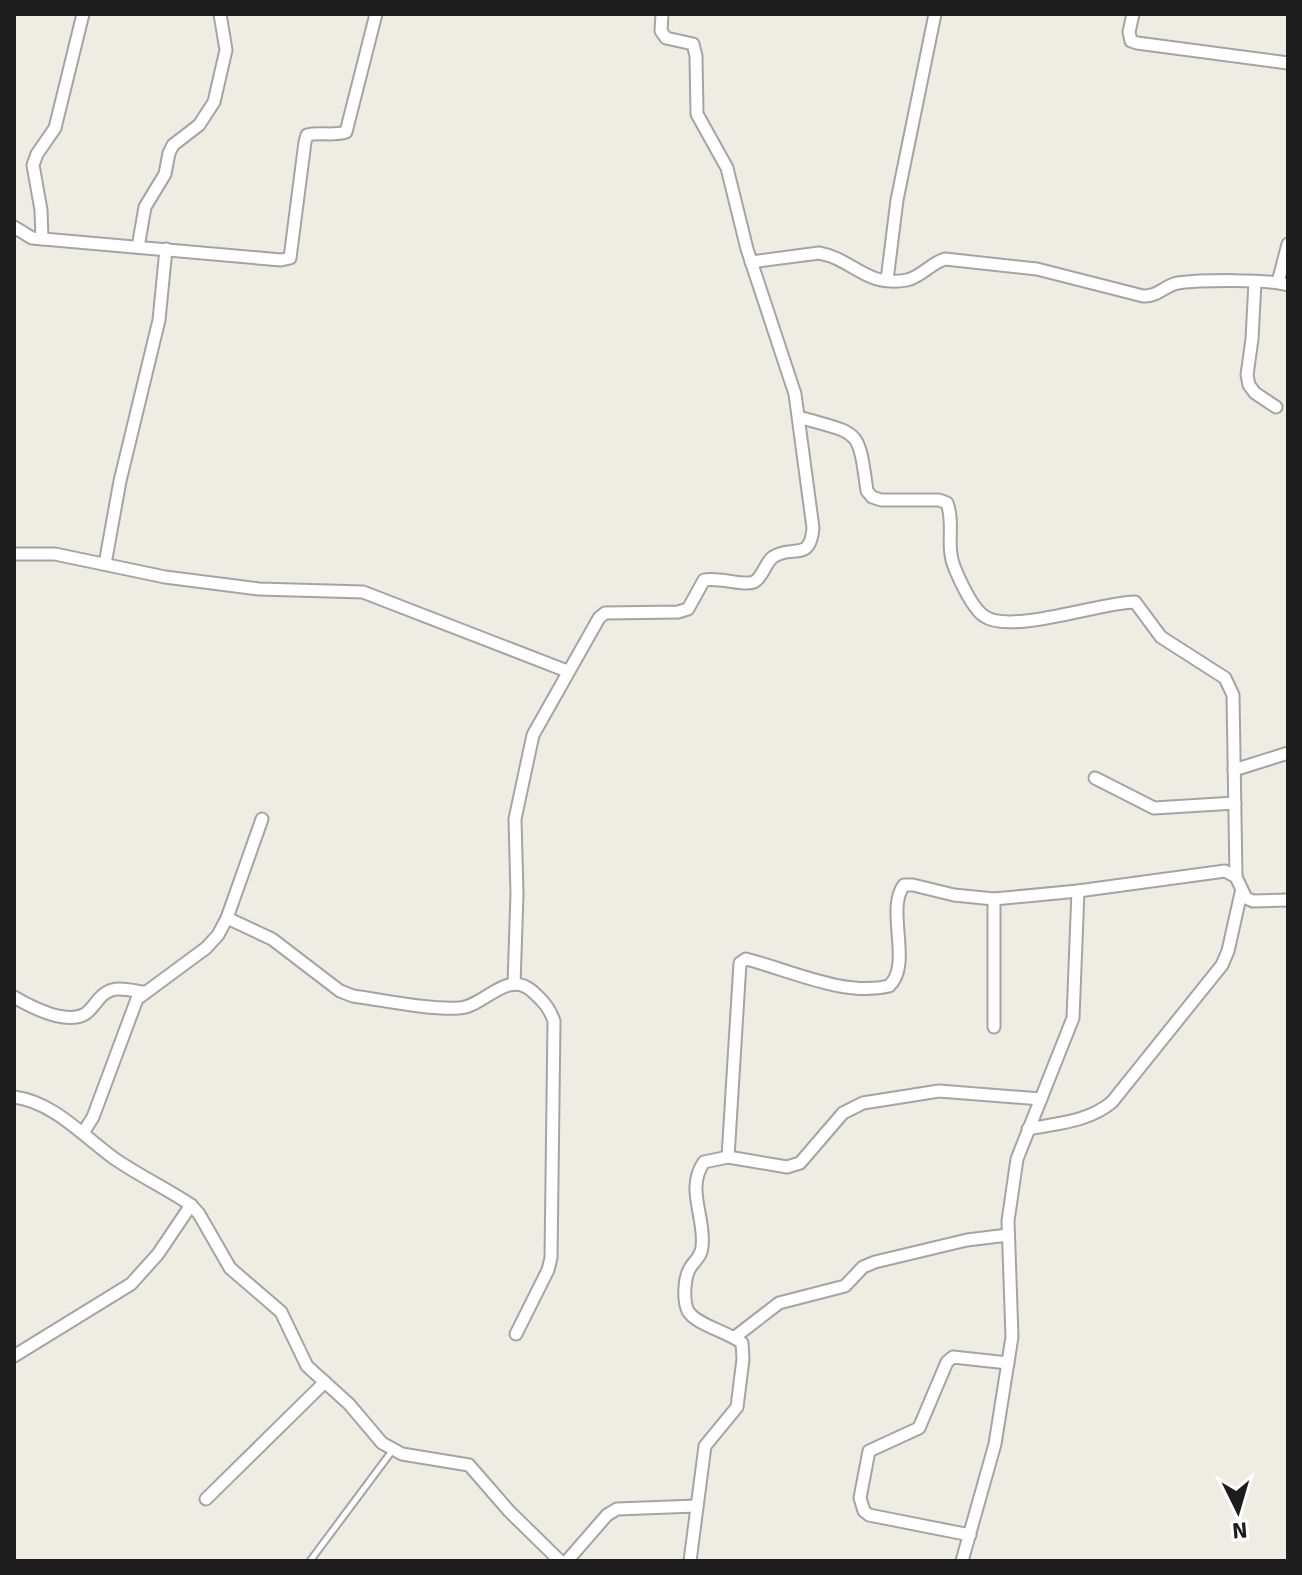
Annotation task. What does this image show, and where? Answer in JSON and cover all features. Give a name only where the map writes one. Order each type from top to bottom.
[{"type":"street","points":[[42,239],[41,210],[33,165],[55,128],[83,14]]},
{"type":"street","points":[[138,247],[145,207],[165,174],[173,145],[199,125],[214,102],[226,50],[220,14]]},
{"type":"street","points":[[14,227],[23,234],[42,239],[281,260],[290,258],[307,135],[346,132],[350,125],[376,14]]},
{"type":"street","points":[[514,984],[517,805],[533,735],[599,618],[605,613],[678,612],[688,609],[704,580],[718,578],[753,582],[770,559],[780,553],[804,550],[812,542],[813,528],[793,385],[751,262],[727,168],[697,114],[693,44],[666,38],[661,31],[662,14]]},
{"type":"street","points":[[887,280],[897,200],[935,14]]},
{"type":"street","points":[[1133,14],[1129,32],[1131,41],[1137,43],[1288,63]]},
{"type":"street","points":[[751,262],[819,253],[830,255],[864,276],[887,280],[911,279],[936,261],[945,259],[1037,269],[1153,297],[1177,283],[1283,284],[1288,244]]},
{"type":"street","points":[[105,564],[120,481],[159,320],[166,249]]},
{"type":"street","points":[[1255,282],[1247,375],[1255,393],[1276,407]]},
{"type":"street","points":[[799,417],[856,437],[867,491],[872,497],[947,503],[950,511],[948,550],[960,579],[980,614],[987,619],[1039,619],[1135,602],[1161,637],[1225,678],[1231,686],[1236,877],[1246,898],[1253,901],[1288,900]]},
{"type":"street","points":[[14,554],[55,554],[165,577],[259,589],[363,592],[567,671]]},
{"type":"street","points":[[1234,770],[1288,753]]},
{"type":"street","points":[[1095,778],[1154,808],[1235,803]]},
{"type":"street","points":[[83,1133],[93,1117],[131,1010],[143,992],[206,948],[218,935],[262,819]]},
{"type":"street","points":[[728,1157],[737,975],[740,963],[746,959],[797,975],[865,990],[875,989],[889,986],[898,973],[898,898],[904,885],[994,899],[1225,871],[1236,877]]},
{"type":"street","points":[[962,1561],[995,1444],[1008,1363],[1012,1321],[1008,1235],[1017,1159],[1073,1018],[1078,891]]},
{"type":"street","points":[[1028,1129],[1084,1118],[1112,1102],[1222,965],[1241,893]]},
{"type":"street","points":[[994,899],[994,1027]]},
{"type":"street","points":[[227,918],[272,939],[340,991],[353,996],[456,1009],[477,1003],[502,986],[514,984],[528,987],[549,1006],[554,1021],[551,1258],[516,1334]]},
{"type":"street","points":[[14,997],[47,1015],[80,1016],[87,1013],[107,990],[116,987],[143,992]]},
{"type":"street","points":[[690,1561],[705,1446],[714,1432],[732,1416],[740,1398],[742,1343],[694,1318],[687,1310],[686,1277],[701,1254],[703,1242],[695,1198],[698,1170],[704,1162],[728,1157],[787,1167],[800,1163],[843,1113],[863,1103],[939,1091],[1041,1099]]},
{"type":"street","points":[[14,1097],[31,1101],[59,1116],[116,1159],[191,1205],[230,1268],[281,1312],[307,1366],[392,1450],[469,1465],[509,1511],[560,1561]]},
{"type":"street","points":[[14,1356],[131,1284],[158,1254],[191,1205]]},
{"type":"street","points":[[735,1337],[779,1303],[845,1286],[863,1267],[875,1262],[967,1240],[1008,1235]]},
{"type":"street","points":[[970,1535],[869,1515],[864,1511],[860,1498],[866,1456],[873,1447],[919,1428],[947,1362],[953,1357],[1008,1363]]},
{"type":"street","points":[[206,1499],[325,1382]]},
{"type":"street","points":[[567,1561],[607,1515],[617,1509],[696,1506]]},
{"type":"lane","points":[[310,1561],[392,1450]]}]
